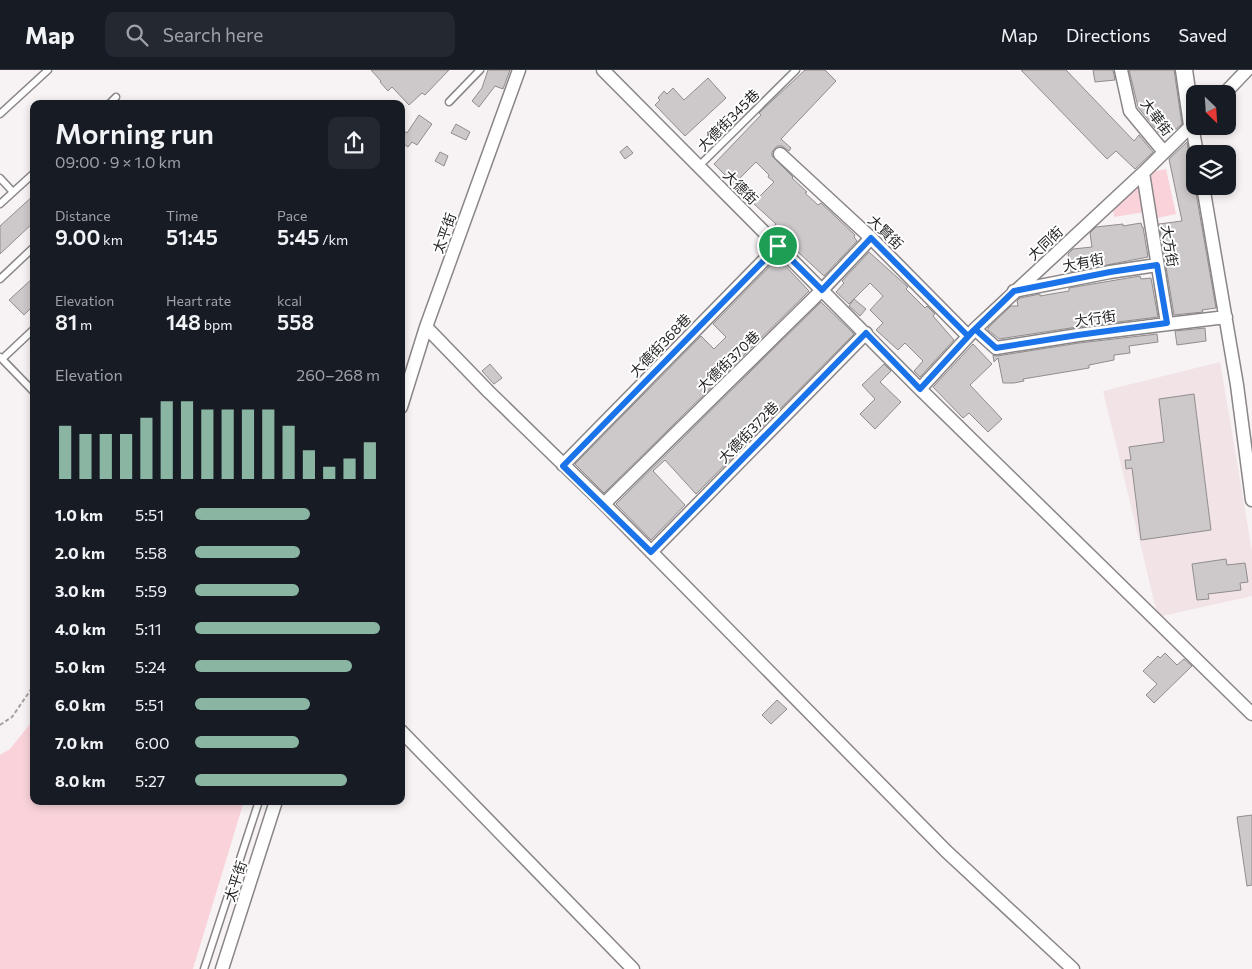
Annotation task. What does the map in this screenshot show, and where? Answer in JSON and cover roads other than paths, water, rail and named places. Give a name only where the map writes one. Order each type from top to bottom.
[{"type":"street","name":"太平街","points":[[405,394],[426,327],[519,70]]},
{"type":"street","name":"大德街","points":[[602,70],[700,166],[920,389],[1252,714]]},
{"type":"street","name":"大華街","points":[[1121,70],[1130,111],[1164,152]]},
{"type":"street","points":[[1184,70],[1187,85]]},
{"type":"street","points":[[1233,85],[1248,70]]},
{"type":"street","name":"大同街","points":[[920,389],[971,332],[1186,131]]},
{"type":"street","name":"大賢街","points":[[780,154],[971,332]]},
{"type":"street","name":"大方街","points":[[1143,173],[1167,323]]},
{"type":"street","points":[[1205,195],[1237,385],[1252,500]]},
{"type":"street","name":"大德街370巷","points":[[604,504],[822,290],[871,238]]},
{"type":"street","name":"大德街368巷","points":[[563,466],[778,246]]},
{"type":"street","name":"大有街","points":[[1014,291],[1110,272],[1157,265]]},
{"type":"street","name":"大行街","points":[[971,332],[996,348],[1167,323],[1226,317]]},
{"type":"street","points":[[426,327],[563,466],[604,504],[946,851],[1073,969]]},
{"type":"street","name":"大德街372巷","points":[[651,552],[866,333]]},
{"type":"street","points":[[405,736],[633,969]]},
{"type":"street","name":"太平街","points":[[222,969],[275,805]]},
{"type":"lane","points":[[0,114],[48,70]]},
{"type":"lane","points":[[449,102],[480,70]]},
{"type":"lane","name":"大德街345巷","points":[[700,166],[796,70]]},
{"type":"lane","points":[[113,100],[116,97]]},
{"type":"lane","points":[[0,204],[30,177]]},
{"type":"lane","points":[[0,178],[13,192]]},
{"type":"lane","points":[[0,279],[30,251]]},
{"type":"lane","points":[[30,333],[1,358],[30,388]]},
{"type":"lane","points":[[204,969],[258,805]]}]
